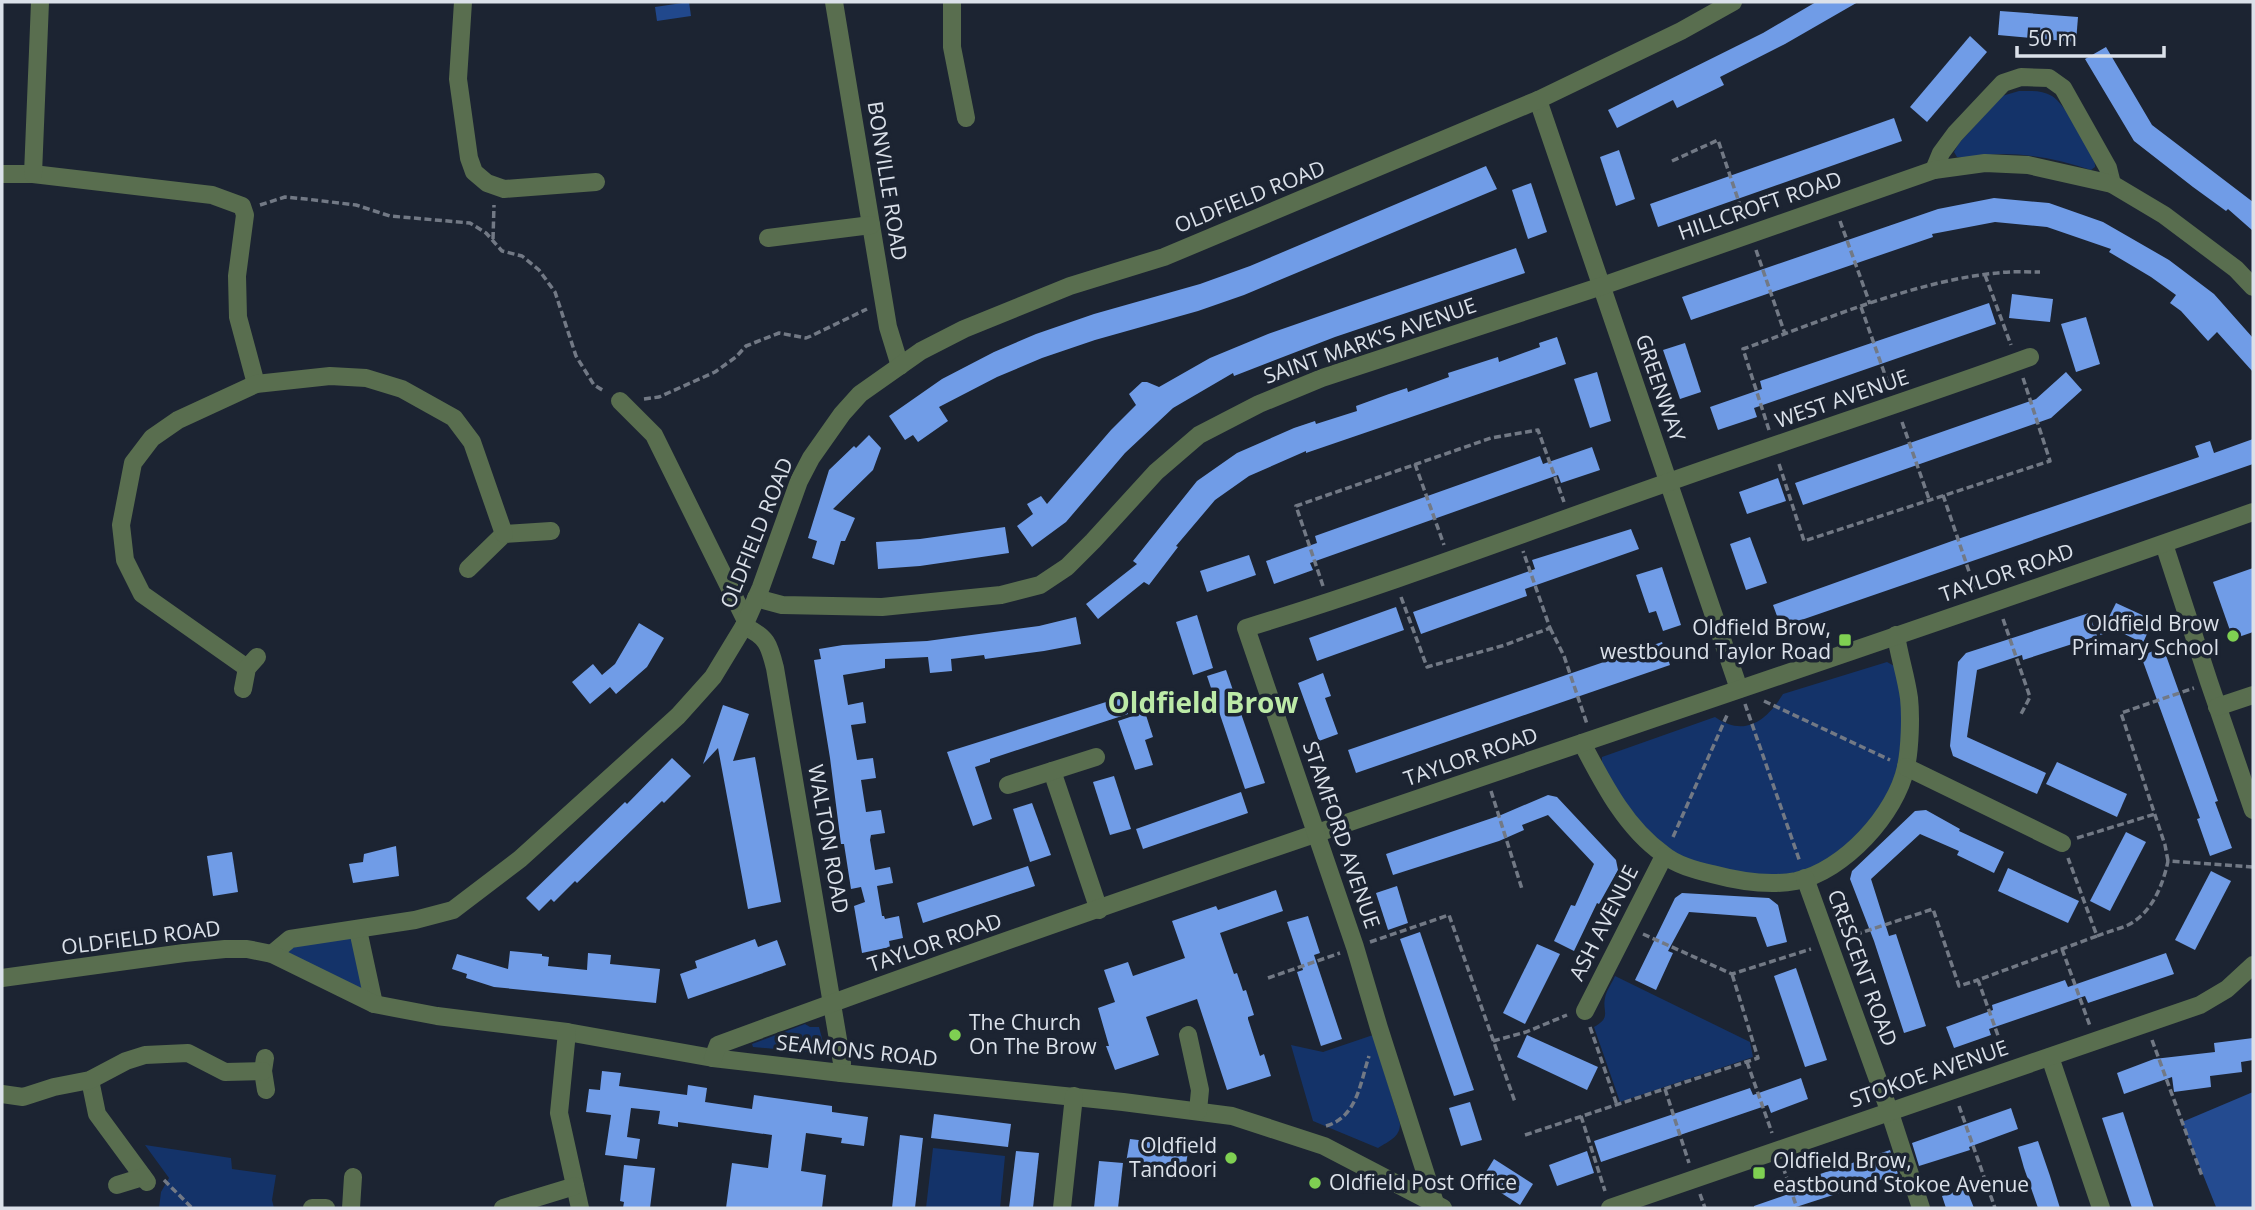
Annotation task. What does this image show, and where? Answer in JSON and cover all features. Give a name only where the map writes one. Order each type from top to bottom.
[{"type":"street","points":[[33,174],[40,2]]},
{"type":"street","points":[[463,2],[458,79],[469,158],[474,172],[487,183],[504,189],[596,182]]},
{"type":"street","name":"BONVILLE ROAD","points":[[834,2],[888,327],[900,366]]},
{"type":"street","points":[[953,2],[952,47],[966,118]]},
{"type":"street","name":"OLDFIELD ROAD","points":[[2,978],[225,948],[272,954],[290,939],[415,920],[453,910],[520,859],[678,716],[713,677],[745,624],[799,481],[811,458],[842,414],[860,394],[921,351],[964,329],[1070,286],[1164,257],[1538,100],[1681,31],[1733,2]]},
{"type":"street","points":[[1934,170],[1941,153],[1955,134],[2003,83],[2021,77],[2049,78],[2063,88],[2108,168],[2112,184]]},
{"type":"street","name":"GREENWAY","points":[[1538,100],[1740,689]]},
{"type":"street","name":"HILLCROFT ROAD","points":[[1602,286],[1934,170],[1985,163],[2028,165],[2112,184],[2164,215],[2236,269],[2253,287]]},
{"type":"street","points":[[2,174],[33,174],[212,195],[242,206],[244,230],[237,276],[238,317],[256,384]]},
{"type":"street","points":[[768,238],[871,225]]},
{"type":"street","name":"SAINT MARK'S AVENUE","points":[[756,598],[782,605],[883,607],[1001,595],[1040,585],[1067,567],[1156,472],[1199,435],[1259,404],[1322,377],[1602,286]]},
{"type":"street","name":"WEST AVENUE","points":[[1668,482],[2024,359]]},
{"type":"street","points":[[243,689],[252,663],[142,594],[125,560],[121,525],[133,463],[152,438],[178,420],[256,384],[330,376],[366,379],[402,389],[454,418],[472,442],[504,534]]},
{"type":"street","points":[[620,401],[654,435],[745,624]]},
{"type":"street","name":"STAMFORD AVENUE","points":[[1439,1206],[1378,1028],[1355,947],[1246,628],[1328,603],[1668,482]]},
{"type":"street","name":"TAYLOR ROAD","points":[[713,1058],[718,1045],[832,1003],[2253,512]]},
{"type":"street","points":[[468,569],[504,534],[551,531]]},
{"type":"street","points":[[2164,544],[2253,810]]},
{"type":"street","name":"WALTON ROAD","points":[[745,624],[769,643],[775,668],[842,1073]]},
{"type":"street","points":[[1587,741],[1616,802],[1639,835],[1664,856],[1679,864],[1730,879],[1765,883],[1805,878],[1841,859],[1863,842],[1894,801],[1906,767],[1909,698],[1896,635]]},
{"type":"street","points":[[2217,707],[2253,695]]},
{"type":"street","points":[[1008,785],[1096,757]]},
{"type":"street","points":[[1906,767],[2062,843]]},
{"type":"street","points":[[1052,771],[1099,909]]},
{"type":"street","name":"ASH AVENUE","points":[[1584,1011],[1664,856]]},
{"type":"street","name":"CRESCENT ROAD","points":[[1805,878],[1890,1113],[1921,1208]]},
{"type":"street","points":[[358,930],[374,1004]]},
{"type":"street","name":"SEAMONS ROAD","points":[[272,954],[374,1004],[437,1016],[566,1032],[713,1058],[1074,1096],[1232,1116],[1292,1134],[1342,1154],[1439,1206]]},
{"type":"street","name":"STOKOE AVENUE","points":[[1611,1208],[2200,1005],[2227,989],[2253,965]]},
{"type":"street","points":[[566,1032],[559,1113],[580,1208]]},
{"type":"street","points":[[1188,1035],[1200,1090],[1198,1111]]},
{"type":"street","points":[[2,1094],[23,1097],[90,1080],[126,1061],[145,1055],[188,1053],[225,1072],[264,1064],[266,1090]]},
{"type":"street","points":[[2050,1057],[2101,1208]]},
{"type":"street","points":[[90,1080],[97,1114],[145,1179],[117,1185]]},
{"type":"street","points":[[1062,1208],[1074,1096]]},
{"type":"street","points":[[351,1208],[353,1177]]},
{"type":"street","points":[[503,1208],[575,1186]]},
{"type":"street","points":[[312,1208],[326,1208]]},
{"type":"path","points":[[1672,161],[1718,140]]},
{"type":"path","points":[[244,210],[285,197],[356,205],[390,216],[470,223],[486,233],[502,251],[522,256],[539,270],[555,292],[576,356],[594,384],[620,401],[659,397],[715,372],[746,346],[779,333],[806,338],[884,301]]},
{"type":"path","points":[[493,241],[494,199]]},
{"type":"path","points":[[1834,205],[1870,304]]},
{"type":"path","points":[[1985,275],[2024,359]]},
{"type":"path","points":[[1328,603],[1296,506],[1491,438],[1538,429],[1570,517]]},
{"type":"path","points":[[1415,464],[1449,560]]},
{"type":"path","points":[[1943,495],[2030,697],[2020,716]]},
{"type":"path","points":[[1518,536],[1550,628],[1564,656],[1587,741]]},
{"type":"path","points":[[1395,579],[1427,667],[1505,645],[1550,628]]},
{"type":"path","points":[[2010,1070],[1978,980],[2129,924],[2143,915],[2163,885],[2168,861],[2121,713],[2209,682]]},
{"type":"path","points":[[1740,689],[1906,767]]},
{"type":"path","points":[[1664,856],[1740,689]]},
{"type":"path","points":[[1740,689],[1805,878]]},
{"type":"path","points":[[1486,775],[1522,888]]},
{"type":"path","points":[[2097,936],[2062,843],[2155,814]]},
{"type":"path","points":[[2168,861],[2253,867]]},
{"type":"path","points":[[1268,978],[1449,915],[1515,1102]]},
{"type":"path","points":[[2062,949],[2095,1041]]},
{"type":"path","points":[[1525,1135],[1758,1058],[1732,974]]},
{"type":"path","points":[[1493,1041],[1584,1011],[1617,1105]]},
{"type":"path","points":[[2147,1024],[2202,1176]]},
{"type":"path","points":[[1292,1134],[1330,1125],[1345,1116],[1353,1105],[1378,1028]]},
{"type":"path","points":[[1665,1089],[1694,1179]]},
{"type":"path","points":[[1954,1090],[1995,1208]]},
{"type":"path","points":[[1581,1116],[1611,1208]]},
{"type":"path","points":[[145,1179],[160,1177],[192,1208]]},
{"type":"shaded area","points":[[689,2],[691,16],[657,21],[655,7]]},
{"type":"shaded area","points":[[2019,91],[2044,93],[2057,101],[2091,151],[2095,167],[2091,170],[2047,158],[2013,154],[1957,157],[1954,152],[1959,143],[2002,96]]},
{"type":"shaded area","points":[[1887,662],[1896,667],[1906,699],[1903,769],[1877,821],[1808,876],[1765,880],[1666,854],[1618,801],[1602,757],[1715,717],[1736,726],[1754,723],[1770,712],[1783,694]]},
{"type":"shaded area","points":[[358,930],[374,1004],[272,954],[290,939]]},
{"type":"shaded area","points":[[1615,976],[1750,1042],[1753,1057],[1620,1102],[1594,1027],[1605,1017],[1604,1003]]},
{"type":"shaded area","points":[[805,1024],[819,1027],[824,1046],[821,1053],[753,1047],[752,1044]]},
{"type":"shaded area","points":[[1373,1035],[1400,1124],[1396,1135],[1378,1148],[1313,1121],[1291,1045],[1323,1052]]},
{"type":"shaded area","points":[[2253,1092],[2253,1208],[2214,1208],[2216,1207],[2182,1122]]},
{"type":"shaded area","points":[[145,1145],[231,1158],[232,1169],[276,1175],[272,1200],[274,1208],[159,1208],[161,1192],[169,1178]]},
{"type":"shaded area","points":[[933,1148],[1005,1156],[1000,1208],[926,1208]]},
{"type":"building","points":[[1816,2],[1858,2],[1720,77],[1724,85],[1677,108],[1673,100],[1617,128],[1608,110],[1763,33]]},
{"type":"building","points":[[2000,11],[2078,17],[2076,42],[1998,35]]},
{"type":"building","points":[[1970,36],[1987,52],[1927,122],[1910,107]]},
{"type":"building","points":[[2106,47],[2152,125],[2253,202],[2253,231],[2228,209],[2226,211],[2134,141],[2085,59]]},
{"type":"building","points":[[1894,118],[1902,141],[1658,227],[1650,204]]},
{"type":"building","points":[[1619,150],[1635,199],[1616,206],[1600,157]]},
{"type":"building","points":[[1486,166],[1497,189],[1244,295],[1095,340],[997,377],[939,407],[948,421],[918,442],[913,435],[905,440],[889,416],[942,379],[1036,334],[1250,266]]},
{"type":"building","points":[[1531,183],[1547,232],[1528,239],[1512,190]]},
{"type":"building","points":[[1994,198],[2049,203],[2103,222],[2169,260],[2214,294],[2253,338],[2253,372],[2217,332],[2208,341],[2181,311],[2170,303],[2176,295],[2151,277],[2109,252],[2111,249],[2047,227],[1995,222],[1932,234],[1933,237],[1691,320],[1682,297],[1938,209]]},
{"type":"building","points":[[1516,248],[1525,273],[1335,337],[1234,376],[1233,373],[1173,408],[1125,453],[1066,522],[1032,547],[1017,526],[1033,514],[1027,504],[1041,496],[1047,504],[1136,405],[1129,394],[1142,382],[1159,387],[1210,358],[1268,334]]},
{"type":"building","points":[[2012,294],[2053,299],[2050,322],[2009,318]]},
{"type":"building","points":[[1989,303],[1996,324],[1754,408],[1757,417],[1718,430],[1710,407],[1762,389],[1760,381]]},
{"type":"building","points":[[2086,317],[2100,364],[2076,372],[2061,324]]},
{"type":"building","points":[[1557,337],[1566,364],[1306,451],[1249,476],[1215,500],[1176,546],[1178,547],[1149,585],[1144,582],[1098,619],[1086,604],[1137,564],[1133,561],[1197,481],[1237,453],[1294,428],[1357,411],[1356,406],[1407,388],[1408,392],[1449,377],[1448,373],[1498,357],[1499,362],[1540,347],[1539,343]]},
{"type":"building","points":[[1685,343],[1701,392],[1680,399],[1663,350]]},
{"type":"building","points":[[1597,372],[1611,421],[1590,428],[1574,379]]},
{"type":"building","points":[[2066,372],[2082,390],[2051,418],[1803,505],[1795,483],[2036,399]]},
{"type":"building","points":[[869,435],[881,448],[873,470],[833,509],[855,518],[845,541],[841,541],[834,565],[812,558],[817,541],[808,538],[829,470]]},
{"type":"building","points":[[2253,439],[2253,464],[1781,627],[1773,605],[2199,457],[2195,446],[2210,441],[2214,453]]},
{"type":"building","points":[[1592,447],[1600,470],[1561,483],[1558,475],[1310,563],[1313,570],[1274,584],[1266,561],[1317,543],[1315,536],[1540,456],[1543,464]]},
{"type":"building","points":[[1778,478],[1786,501],[1747,514],[1739,492]]},
{"type":"building","points":[[1005,527],[1009,553],[920,566],[878,569],[876,542],[920,539]]},
{"type":"building","points":[[1631,529],[1639,549],[1525,589],[1527,596],[1421,634],[1413,612],[1535,569],[1532,560]]},
{"type":"building","points":[[1750,537],[1767,583],[1746,590],[1730,544]]},
{"type":"building","points":[[1249,555],[1256,575],[1207,592],[1200,571]]},
{"type":"building","points":[[1662,567],[1681,625],[1663,631],[1656,611],[1649,613],[1636,575]]},
{"type":"building","points":[[2253,568],[2253,632],[2233,639],[2213,582]]},
{"type":"building","points":[[2116,603],[2153,620],[2143,643],[2116,630],[2100,635]]},
{"type":"building","points":[[1396,607],[1404,630],[1317,661],[1309,638]]},
{"type":"building","points":[[2089,613],[2097,636],[2023,660],[2022,655],[1977,670],[1967,737],[2046,773],[2037,794],[1953,756],[1950,746],[1958,662],[1966,653]]},
{"type":"building","points":[[1197,615],[1213,668],[1193,675],[1176,622]]},
{"type":"building","points":[[1076,617],[1081,644],[985,659],[984,655],[951,659],[952,671],[930,673],[928,657],[885,659],[885,668],[843,675],[848,705],[863,702],[866,723],[851,725],[857,760],[873,758],[876,778],[861,780],[866,812],[881,810],[885,833],[871,835],[875,870],[890,867],[893,883],[877,886],[882,916],[885,919],[899,916],[903,938],[889,941],[890,947],[862,953],[854,906],[865,902],[861,887],[851,889],[844,844],[841,844],[814,660],[821,659],[819,649],[843,645],[927,641],[1039,626]]},
{"type":"building","points":[[639,623],[664,638],[647,667],[616,694],[610,687],[590,704],[572,682],[593,664],[602,675],[615,664]]},
{"type":"building","points":[[1662,642],[1670,665],[1356,773],[1348,750]]},
{"type":"building","points":[[2163,647],[2232,848],[2210,856],[2197,819],[2200,818],[2141,656]]},
{"type":"building","points":[[1226,670],[1265,783],[1245,789],[1207,676]]},
{"type":"building","points":[[1323,673],[1331,696],[1325,698],[1338,734],[1319,741],[1298,683]]},
{"type":"building","points":[[1122,697],[1128,714],[990,759],[990,762],[975,767],[992,819],[973,826],[947,752]]},
{"type":"building","points":[[723,705],[749,714],[733,761],[755,757],[781,902],[748,909],[718,748],[703,764]]},
{"type":"building","points":[[1145,712],[1153,737],[1145,740],[1153,765],[1135,770],[1118,721]]},
{"type":"building","points":[[672,758],[691,776],[577,883],[575,881],[554,902],[551,899],[539,911],[526,898]]},
{"type":"building","points":[[2057,762],[2127,794],[2117,817],[2046,784]]},
{"type":"building","points":[[1114,776],[1131,829],[1110,835],[1093,782]]},
{"type":"building","points":[[1241,792],[1248,813],[1143,849],[1136,829]]},
{"type":"building","points":[[1548,795],[1557,797],[1616,860],[1618,870],[1599,904],[1597,903],[1574,951],[1554,941],[1571,905],[1575,906],[1594,864],[1548,815],[1522,825],[1524,830],[1499,841],[1393,875],[1386,854],[1501,815]]},
{"type":"building","points":[[1032,803],[1051,855],[1030,862],[1013,809]]},
{"type":"building","points":[[1926,810],[1960,829],[1959,831],[2004,852],[1994,873],[1957,855],[1959,851],[1920,834],[1871,879],[1889,936],[1896,934],[1926,1026],[1904,1033],[1874,941],[1850,879],[1852,871],[1915,811]]},
{"type":"building","points":[[2126,832],[2146,842],[2110,911],[2090,901]]},
{"type":"building","points":[[396,846],[399,876],[353,883],[349,864],[363,862],[364,854]]},
{"type":"building","points":[[232,852],[238,892],[213,896],[207,856]]},
{"type":"building","points":[[1028,866],[1035,886],[923,923],[917,903]]},
{"type":"building","points":[[2008,868],[2079,901],[2068,923],[1998,891]]},
{"type":"building","points":[[2211,871],[2231,881],[2195,950],[2175,940]]},
{"type":"building","points":[[1397,886],[1408,923],[1388,930],[1376,893]]},
{"type":"building","points":[[1276,890],[1283,911],[1220,933],[1234,974],[1237,973],[1243,991],[1246,990],[1254,1015],[1248,1019],[1260,1056],[1264,1054],[1271,1076],[1227,1090],[1197,999],[1146,1017],[1159,1055],[1115,1070],[1106,1046],[1109,1046],[1098,1008],[1115,1002],[1104,970],[1128,962],[1133,976],[1185,958],[1172,921],[1216,906],[1218,910]]},
{"type":"building","points":[[1682,893],[1769,898],[1778,905],[1787,942],[1767,947],[1756,917],[1689,912],[1668,951],[1673,953],[1656,990],[1635,980],[1675,898]]},
{"type":"building","points":[[1308,916],[1320,953],[1314,955],[1342,1039],[1321,1046],[1297,972],[1303,970],[1287,922]]},
{"type":"building","points":[[1420,932],[1474,1090],[1454,1096],[1400,939]]},
{"type":"building","points":[[755,939],[758,947],[777,940],[786,965],[688,999],[680,974],[697,968],[695,961]]},
{"type":"building","points":[[1537,944],[1560,954],[1525,1024],[1503,1013]]},
{"type":"building","points":[[510,951],[542,954],[549,957],[548,966],[587,970],[588,953],[611,955],[610,964],[660,969],[656,1003],[494,987],[466,978],[467,974],[452,969],[457,954],[508,969]]},
{"type":"building","points":[[2166,953],[2174,974],[2088,1003],[2085,996],[1989,1029],[1991,1035],[1954,1048],[1946,1027],[1993,1010],[1992,1005],[2065,980],[2068,987]]},
{"type":"building","points":[[1796,968],[1827,1060],[1805,1067],[1774,976]]},
{"type":"building","points":[[1527,1035],[1598,1067],[1587,1090],[1517,1057]]},
{"type":"building","points":[[2253,1038],[2253,1060],[2241,1062],[2242,1072],[2210,1076],[2211,1087],[2174,1092],[2172,1077],[2124,1094],[2117,1073],[2154,1059],[2215,1052],[2214,1043]]},
{"type":"building","points":[[602,1071],[621,1073],[619,1086],[687,1095],[688,1085],[707,1088],[705,1102],[752,1109],[754,1095],[832,1106],[832,1112],[868,1117],[864,1146],[841,1143],[842,1138],[806,1133],[801,1171],[826,1175],[822,1208],[726,1208],[732,1163],[768,1168],[772,1135],[678,1122],[678,1127],[658,1124],[660,1111],[631,1108],[627,1137],[640,1139],[637,1159],[605,1155],[611,1115],[586,1112],[589,1089],[600,1090]]},
{"type":"building","points":[[1801,1078],[1808,1099],[1771,1113],[1768,1105],[1601,1162],[1594,1141],[1750,1088],[1753,1095]]},
{"type":"building","points":[[1470,1102],[1482,1140],[1461,1146],[1449,1108]]},
{"type":"building","points":[[2011,1108],[2018,1129],[1969,1147],[1970,1150],[1919,1166],[1912,1143]]},
{"type":"building","points":[[2123,1112],[2154,1208],[2132,1208],[2102,1118]]},
{"type":"building","points":[[934,1114],[1011,1124],[1008,1147],[931,1138]]},
{"type":"building","points":[[900,1135],[923,1138],[915,1208],[892,1208]]},
{"type":"building","points":[[1130,1139],[1189,1146],[1185,1170],[1126,1163]]},
{"type":"building","points":[[2038,1141],[2060,1208],[2038,1208],[2024,1168],[2018,1147]]},
{"type":"building","points":[[1890,1150],[1898,1174],[1793,1208],[1754,1208],[1797,1191],[1794,1183]]},
{"type":"building","points":[[1016,1151],[1039,1153],[1033,1208],[1009,1208]]},
{"type":"building","points":[[1587,1151],[1594,1173],[1557,1186],[1549,1165]]},
{"type":"building","points":[[1494,1159],[1533,1184],[1520,1205],[1481,1180]]},
{"type":"building","points":[[1099,1161],[1123,1163],[1118,1208],[1094,1208]]},
{"type":"building","points":[[624,1165],[655,1168],[650,1208],[623,1208],[624,1202],[620,1201]]},
{"type":"building","points":[[1966,1188],[1974,1208],[1946,1208],[1942,1196]]},
{"type":"place","name":"Oldfield Brow Primary School","points":[[2233,636]]},
{"type":"place","name":"Oldfield Brow, westbound Taylor Road","points":[[1845,640]]},
{"type":"place","name":"The Church On The Brow","points":[[955,1035]]},
{"type":"place","name":"Oldfield Tandoori","points":[[1231,1158]]},
{"type":"place","name":"Oldfield Brow, eastbound Stokoe Avenue","points":[[1759,1173]]},
{"type":"place","name":"Oldfield Post Office","points":[[1315,1183]]},
{"type":"district","name":"Oldfield Brow","points":[[1203,703]]}]
